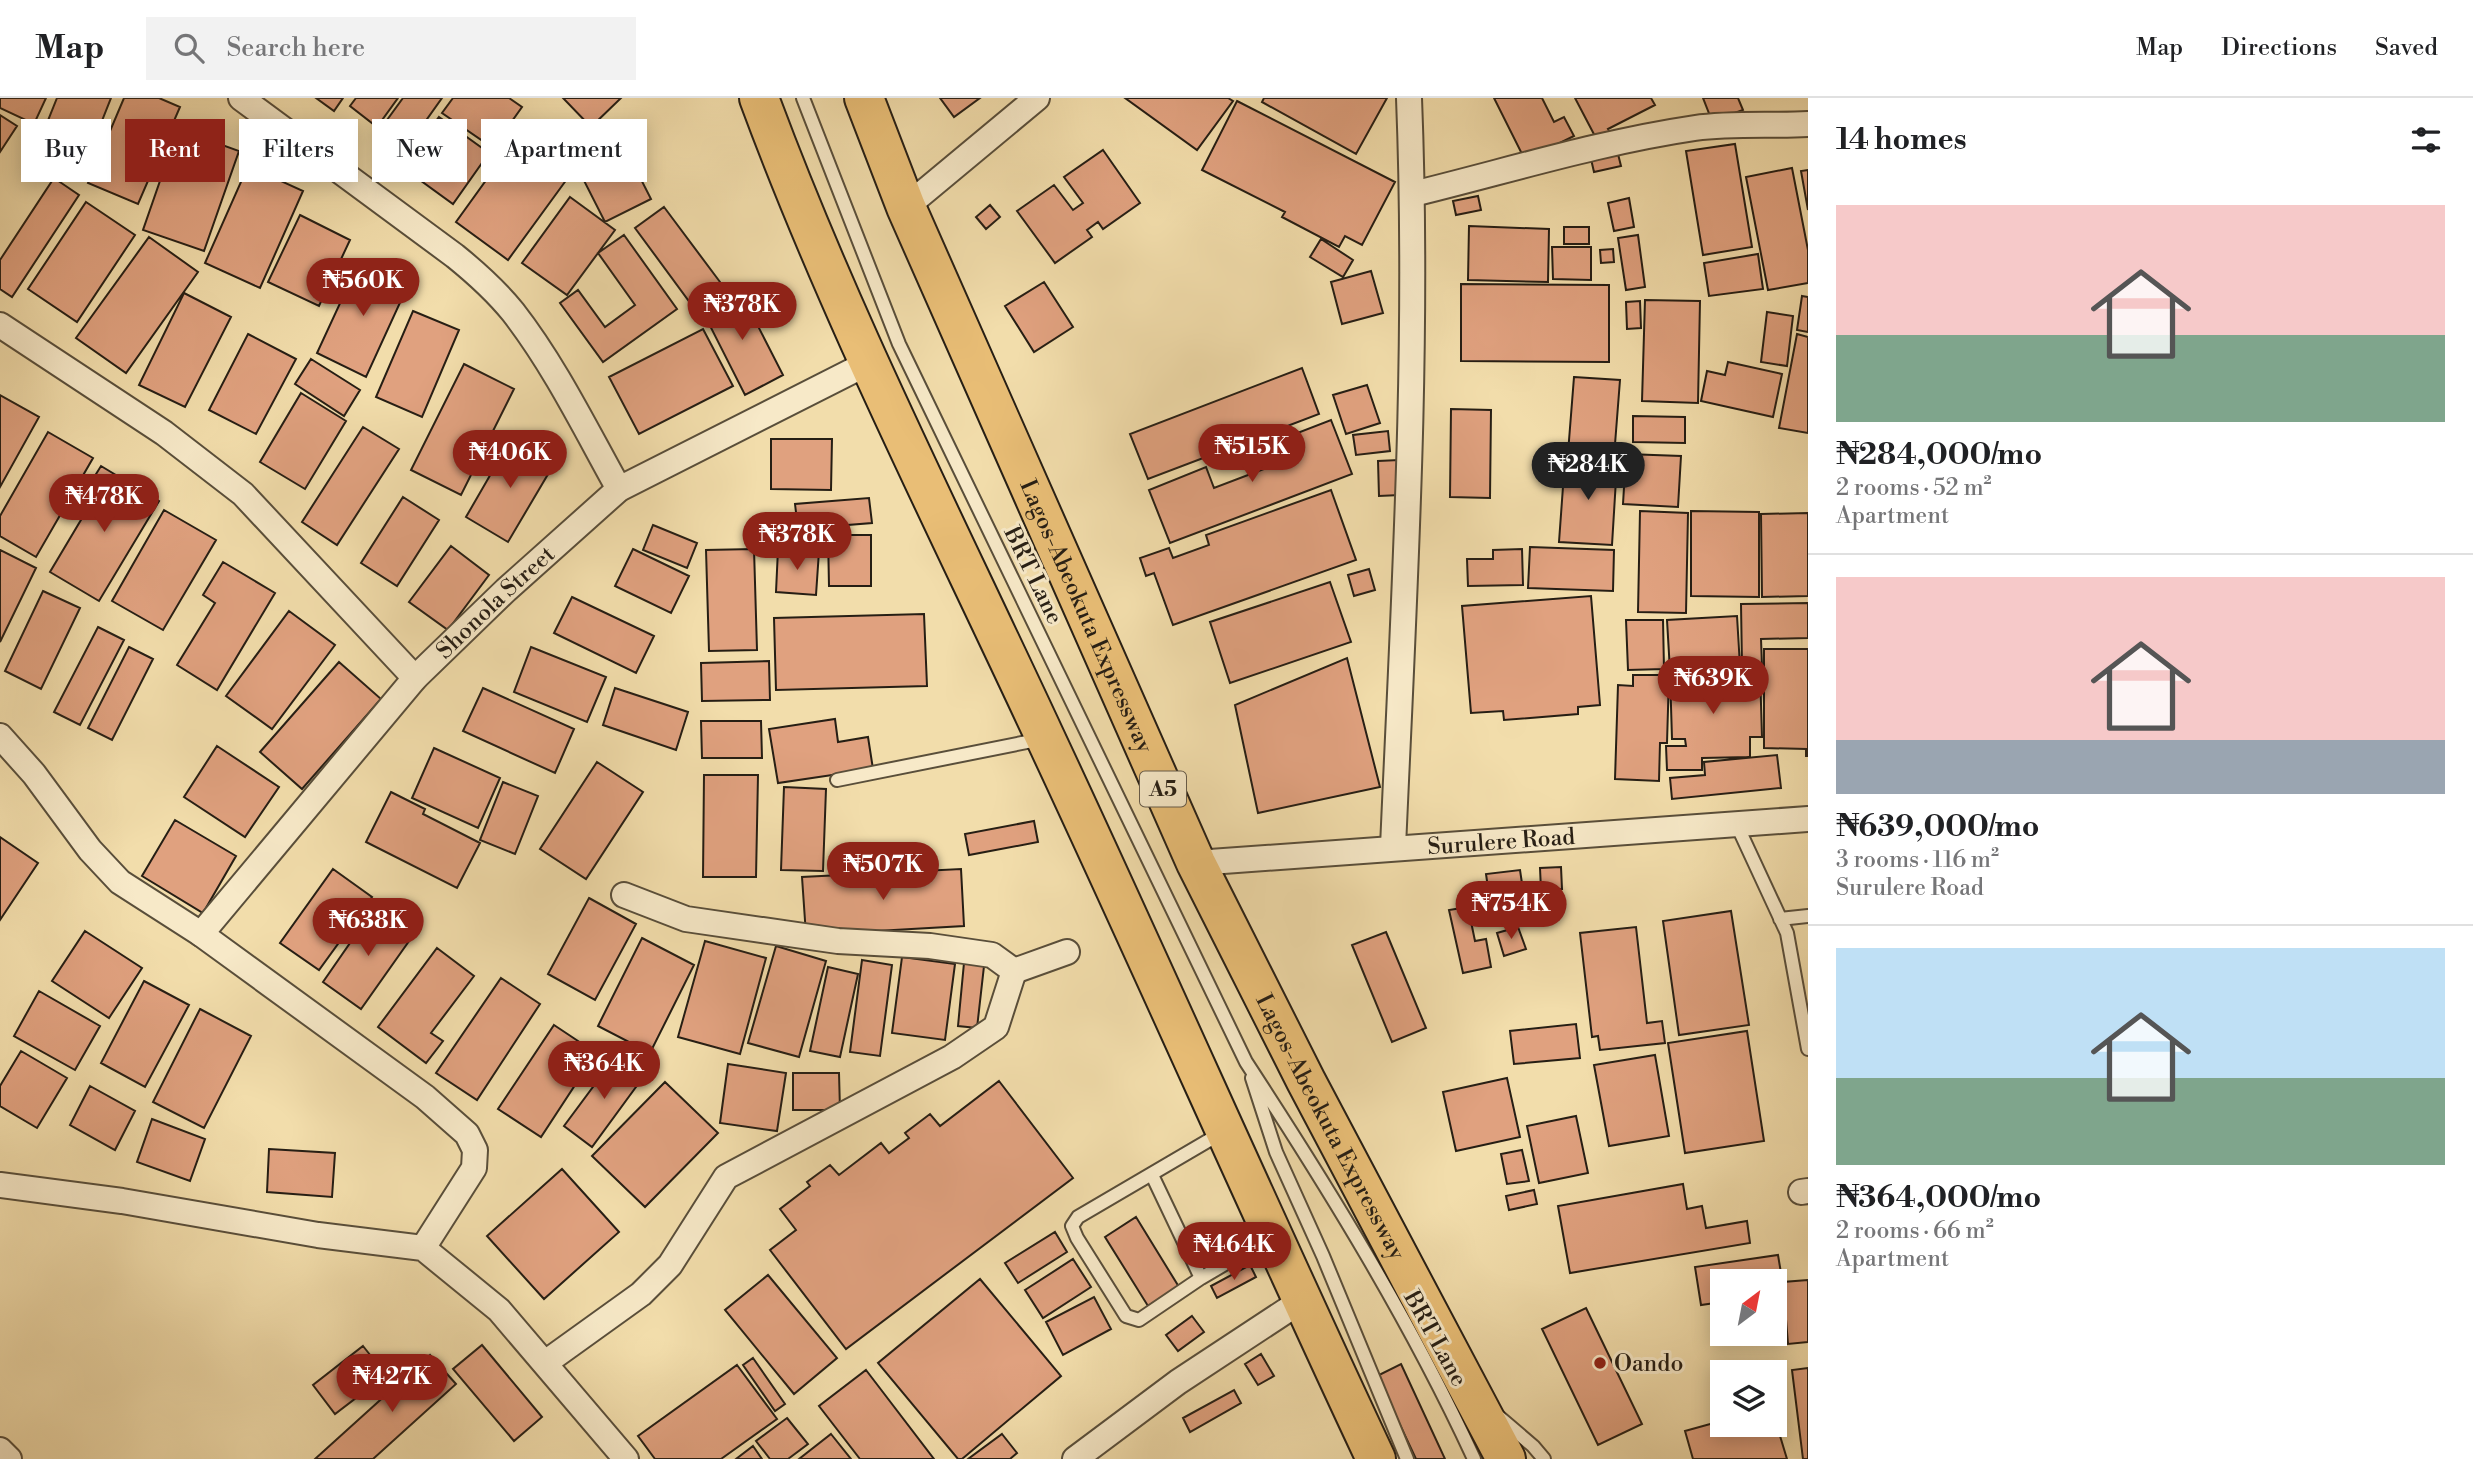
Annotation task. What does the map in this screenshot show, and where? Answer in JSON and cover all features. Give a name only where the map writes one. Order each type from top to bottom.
[{"type":"highway","points":[[759,98],[786,170],[867,363],[1046,738],[1224,1131],[1275,1236],[1301,1301],[1376,1459]]},
{"type":"highway","name":"Lagos-Abeokuta Expressway","points":[[864,98],[906,206],[1196,863],[1306,1081],[1506,1459]]},
{"type":"street","points":[[241,98],[485,281],[514,313],[556,377],[619,489]]},
{"type":"street","points":[[906,206],[1037,98]]},
{"type":"street","points":[[1393,847],[1408,531],[1413,194],[1409,98]]},
{"type":"street","points":[[1413,194],[1647,136],[1699,127],[1808,124]]},
{"type":"street","points":[[0,325],[164,433],[243,494],[415,678]]},
{"type":"street","name":"Shonola Street","points":[[201,934],[415,678],[506,590],[619,489],[867,363]]},
{"type":"street","points":[[0,736],[34,774],[90,850],[120,882],[201,934],[425,1097],[467,1134],[475,1150],[474,1168],[423,1248]]},
{"type":"street","name":"Surulere Road","points":[[1196,863],[1808,818]]},
{"type":"street","points":[[624,895],[686,919],[838,941],[930,946],[992,955],[1014,971]]},
{"type":"street","points":[[1014,971],[1067,952]]},
{"type":"street","points":[[545,1363],[641,1294],[670,1265],[726,1177],[952,1057],[996,1027],[1014,971]]},
{"type":"street","points":[[0,1185],[122,1201],[318,1235],[423,1248],[499,1310],[626,1459]]},
{"type":"street","points":[[1075,1459],[1178,1382],[1301,1301]]},
{"type":"street","points":[[0,1450],[9,1459]]},
{"type":"lane","name":"BRT Lane","points":[[803,98],[805,110],[898,344],[1246,1062],[1276,1152],[1323,1256],[1406,1459]]},
{"type":"lane","points":[[837,780],[1046,738]]},
{"type":"lane","points":[[1736,822],[1787,933],[1808,1049]]},
{"type":"lane","points":[[1780,919],[1808,916]]},
{"type":"lane","name":"BRT Lane","points":[[1246,1062],[1302,1147],[1370,1262],[1440,1384],[1474,1459]]},
{"type":"lane","points":[[1224,1131],[1077,1217],[1072,1226],[1077,1238],[1126,1316],[1139,1320],[1201,1278],[1275,1236]]},
{"type":"lane","points":[[1152,1175],[1201,1278]]},
{"type":"lane","points":[[1470,1392],[1533,1446],[1544,1459]]},
{"type":"building","points":[[0,98],[46,98],[36,119],[23,119],[0,108]]},
{"type":"building","points":[[57,98],[111,98],[103,119],[49,119]]},
{"type":"building","points":[[124,98],[159,98],[180,107],[175,119],[125,119],[125,182],[148,182],[138,204],[88,183],[111,182],[111,129]]},
{"type":"building","points":[[316,98],[343,98],[334,111]]},
{"type":"building","points":[[356,98],[398,98],[383,119],[372,119],[372,123],[350,106]]},
{"type":"building","points":[[403,98],[442,98],[427,119],[388,119]]},
{"type":"building","points":[[453,98],[509,98],[522,107],[514,119],[481,119],[481,140],[467,130],[467,119],[451,119],[442,113]]},
{"type":"building","points":[[563,98],[621,98],[599,119],[583,119]]},
{"type":"building","points":[[940,98],[980,98],[954,117]]},
{"type":"building","points":[[1125,98],[1228,98],[1233,101],[1197,150]]},
{"type":"building","points":[[1264,98],[1387,98],[1356,154],[1262,102]]},
{"type":"building","points":[[1494,98],[1542,98],[1554,122],[1564,117],[1574,136],[1525,160]]},
{"type":"building","points":[[1575,98],[1651,98],[1655,105],[1608,129],[1610,132],[1597,140]]},
{"type":"building","points":[[1703,98],[1738,98],[1743,110],[1712,121]]},
{"type":"building","points":[[1237,101],[1395,182],[1362,245],[1345,236],[1339,247],[1282,217],[1285,212],[1202,170]]},
{"type":"building","points":[[0,115],[17,126],[0,152]]},
{"type":"building","points":[[467,137],[481,147],[481,164],[453,204],[423,182],[467,182]]},
{"type":"building","points":[[1735,144],[1752,247],[1703,255],[1686,151]]},
{"type":"building","points":[[225,146],[239,151],[204,251],[143,230],[160,182],[225,182]]},
{"type":"building","points":[[1103,150],[1140,203],[1103,229],[1098,222],[1087,230],[1092,237],[1055,263],[1017,211],[1054,185],[1073,210],[1083,203],[1064,177]]},
{"type":"building","points":[[1618,154],[1621,166],[1594,172],[1591,159]]},
{"type":"building","points":[[1792,168],[1808,250],[1808,283],[1768,290],[1746,177]]},
{"type":"building","points":[[1808,170],[1808,210],[1801,171]]},
{"type":"building","points":[[51,182],[60,182],[79,195],[12,297],[0,289],[0,260]]},
{"type":"building","points":[[241,182],[283,182],[303,191],[260,288],[205,263]]},
{"type":"building","points":[[485,182],[565,182],[508,260],[456,222]]},
{"type":"building","points":[[585,182],[642,182],[651,199],[605,222]]},
{"type":"building","points":[[1478,196],[1481,210],[1456,215],[1453,201]]},
{"type":"building","points":[[570,197],[615,230],[567,295],[522,263]]},
{"type":"building","points":[[1629,198],[1634,227],[1614,231],[1608,203]]},
{"type":"building","points":[[86,202],[135,235],[77,322],[28,289]]},
{"type":"building","points":[[990,205],[1000,217],[986,229],[976,217]]},
{"type":"building","points":[[664,207],[720,282],[691,304],[635,228]]},
{"type":"building","points":[[300,215],[350,240],[319,306],[268,282]]},
{"type":"building","points":[[1469,226],[1549,229],[1548,282],[1468,280]]},
{"type":"building","points":[[1564,227],[1589,227],[1589,244],[1564,244]]},
{"type":"building","points":[[624,235],[677,309],[603,362],[560,303],[578,290],[605,327],[635,305],[598,253]]},
{"type":"building","points":[[1638,235],[1645,287],[1626,290],[1618,238]]},
{"type":"building","points":[[149,237],[198,272],[126,373],[76,338]]},
{"type":"building","points":[[1321,239],[1353,260],[1343,277],[1310,257]]},
{"type":"building","points":[[1552,247],[1591,247],[1591,280],[1553,279]]},
{"type":"building","points":[[1613,249],[1614,262],[1601,263],[1600,250]]},
{"type":"building","points":[[1758,254],[1763,289],[1709,296],[1704,263]]},
{"type":"building","points":[[360,260],[409,283],[366,377],[317,353]]},
{"type":"building","points":[[1371,271],[1383,313],[1342,324],[1331,282]]},
{"type":"building","points":[[1044,282],[1073,327],[1034,352],[1005,306]]},
{"type":"building","points":[[1461,284],[1609,285],[1609,362],[1461,361]]},
{"type":"building","points":[[739,289],[783,375],[745,395],[701,308]]},
{"type":"building","points":[[184,293],[231,317],[185,407],[139,385]]},
{"type":"building","points":[[1802,296],[1808,297],[1808,332],[1797,330]]},
{"type":"building","points":[[1645,300],[1700,301],[1698,403],[1642,401]]},
{"type":"building","points":[[1640,301],[1641,328],[1627,329],[1626,302]]},
{"type":"building","points":[[413,311],[459,330],[422,417],[376,397]]},
{"type":"building","points":[[1767,312],[1793,316],[1787,366],[1761,362]]},
{"type":"building","points":[[703,329],[733,386],[639,434],[609,377]]},
{"type":"building","points":[[248,334],[296,359],[256,434],[209,410]]},
{"type":"building","points":[[1797,334],[1808,337],[1808,433],[1779,428]]},
{"type":"building","points":[[311,359],[360,390],[344,416],[295,384]]},
{"type":"building","points":[[1728,362],[1782,374],[1773,417],[1701,401],[1707,371],[1725,375]]},
{"type":"building","points":[[464,364],[514,389],[461,495],[411,470]]},
{"type":"building","points":[[1302,368],[1319,414],[1148,479],[1130,434]]},
{"type":"building","points":[[1574,377],[1620,380],[1614,457],[1568,453]]},
{"type":"building","points":[[1367,385],[1380,423],[1346,434],[1333,395]]},
{"type":"building","points":[[301,393],[346,421],[305,489],[260,462]]},
{"type":"building","points":[[0,395],[39,417],[0,487]]},
{"type":"building","points":[[1451,409],[1491,410],[1490,498],[1450,497]]},
{"type":"building","points":[[1633,416],[1685,417],[1685,443],[1633,442]]},
{"type":"building","points":[[1331,420],[1352,474],[1170,543],[1149,490],[1206,467],[1214,488],[1282,462],[1274,442]]},
{"type":"building","points":[[363,427],[399,449],[337,545],[302,522]]},
{"type":"building","points":[[1388,431],[1390,451],[1356,455],[1353,435]]},
{"type":"building","points":[[48,432],[93,458],[36,557],[0,536],[0,516]]},
{"type":"building","points":[[511,439],[554,464],[508,542],[466,517]]},
{"type":"building","points":[[771,439],[832,439],[831,490],[771,489]]},
{"type":"building","points":[[1626,454],[1681,456],[1678,507],[1623,504]]},
{"type":"building","points":[[1565,459],[1617,463],[1612,545],[1559,542]]},
{"type":"building","points":[[1399,460],[1400,495],[1379,496],[1378,461]]},
{"type":"building","points":[[101,466],[159,501],[99,601],[50,572],[97,493],[88,487]]},
{"type":"building","points":[[1331,490],[1356,560],[1173,625],[1154,573],[1146,576],[1140,558],[1169,548],[1173,558],[1209,545],[1206,535]]},
{"type":"building","points":[[403,497],[439,520],[397,586],[361,563]]},
{"type":"building","points":[[869,498],[872,523],[798,529],[795,504]]},
{"type":"building","points":[[164,510],[216,540],[163,630],[112,601]]},
{"type":"building","points":[[1640,511],[1688,513],[1686,613],[1638,612]]},
{"type":"building","points":[[1691,511],[1759,512],[1759,597],[1691,596]]},
{"type":"building","points":[[1808,513],[1808,596],[1762,597],[1761,514]]},
{"type":"building","points":[[653,525],[697,543],[687,568],[643,550]]},
{"type":"building","points":[[828,535],[871,535],[871,586],[829,586]]},
{"type":"building","points":[[451,546],[489,575],[448,630],[409,602]]},
{"type":"building","points":[[1530,547],[1614,550],[1613,591],[1528,588]]},
{"type":"building","points":[[633,549],[689,576],[671,613],[615,586]]},
{"type":"building","points":[[754,549],[757,650],[709,651],[706,550]]},
{"type":"building","points":[[778,549],[819,551],[816,595],[776,592]]},
{"type":"building","points":[[1522,549],[1523,585],[1468,586],[1467,559],[1493,559],[1493,550]]},
{"type":"building","points":[[0,550],[36,568],[0,642]]},
{"type":"building","points":[[223,562],[275,593],[217,690],[177,665],[215,603],[203,595]]},
{"type":"building","points":[[1369,569],[1375,590],[1354,596],[1348,575]]},
{"type":"building","points":[[1330,582],[1351,642],[1230,683],[1210,622]]},
{"type":"building","points":[[43,591],[80,608],[41,689],[5,671]]},
{"type":"building","points":[[1591,596],[1600,705],[1578,707],[1578,714],[1504,720],[1503,711],[1471,713],[1462,606]]},
{"type":"building","points":[[572,597],[654,636],[636,673],[554,633]]},
{"type":"building","points":[[1808,603],[1808,638],[1761,639],[1762,666],[1742,666],[1741,604]]},
{"type":"building","points":[[289,611],[335,645],[272,729],[226,696]]},
{"type":"building","points":[[924,614],[927,686],[776,690],[774,618]]},
{"type":"building","points":[[1737,616],[1740,666],[1670,671],[1667,620]]},
{"type":"building","points":[[1626,620],[1663,620],[1664,669],[1628,670]]},
{"type":"building","points":[[98,627],[124,640],[80,725],[54,712]]},
{"type":"building","points":[[129,647],[153,659],[112,740],[88,728]]},
{"type":"building","points":[[531,647],[606,677],[587,722],[514,692]]},
{"type":"building","points":[[1764,649],[1808,649],[1808,756],[1806,749],[1764,748]]},
{"type":"building","points":[[1347,658],[1380,787],[1258,813],[1235,705]]},
{"type":"building","points":[[769,661],[770,700],[702,701],[701,663]]},
{"type":"building","points":[[339,662],[381,699],[302,789],[260,752]]},
{"type":"building","points":[[1760,671],[1762,737],[1750,737],[1750,757],[1702,758],[1702,770],[1667,770],[1666,746],[1686,746],[1685,739],[1672,739],[1670,673]]},
{"type":"building","points":[[1633,675],[1669,675],[1667,743],[1660,743],[1659,781],[1615,779],[1618,685],[1633,686]]},
{"type":"building","points":[[483,688],[574,729],[555,773],[463,731]]},
{"type":"building","points":[[615,688],[688,712],[676,750],[603,725]]},
{"type":"building","points":[[835,719],[838,742],[868,737],[873,769],[778,783],[769,729]]},
{"type":"building","points":[[701,721],[761,721],[762,758],[702,758]]},
{"type":"building","points":[[217,746],[279,787],[245,837],[184,797]]},
{"type":"building","points":[[434,748],[500,778],[478,828],[412,798]]},
{"type":"building","points":[[1777,755],[1781,788],[1672,799],[1670,778],[1705,775],[1704,762]]},
{"type":"building","points":[[597,762],[643,792],[586,879],[540,849]]},
{"type":"building","points":[[704,775],[758,775],[756,877],[703,877]]},
{"type":"building","points":[[503,782],[538,796],[515,854],[480,840]]},
{"type":"building","points":[[784,787],[826,789],[823,871],[781,870]]},
{"type":"building","points":[[391,792],[425,809],[423,814],[480,843],[457,888],[366,842]]},
{"type":"building","points":[[175,820],[236,856],[203,913],[142,876]]},
{"type":"building","points":[[1034,821],[1038,842],[969,855],[965,834]]},
{"type":"building","points":[[0,837],[38,863],[0,920]]},
{"type":"building","points":[[1561,867],[1562,889],[1541,890],[1540,868]]},
{"type":"building","points":[[333,869],[372,897],[319,970],[280,943]]},
{"type":"building","points":[[961,869],[964,926],[806,935],[802,877]]},
{"type":"building","points":[[1520,870],[1524,897],[1490,902],[1486,874]]},
{"type":"building","points":[[589,898],[636,924],[595,1000],[548,974]]},
{"type":"building","points":[[375,907],[414,934],[361,1009],[323,982]]},
{"type":"building","points":[[1468,907],[1475,941],[1486,939],[1491,967],[1463,973],[1449,910]]},
{"type":"building","points":[[1731,911],[1749,1025],[1679,1035],[1663,921]]},
{"type":"building","points":[[1518,927],[1526,949],[1504,956],[1497,933]]},
{"type":"building","points":[[1636,927],[1647,1023],[1662,1021],[1665,1043],[1600,1050],[1598,1036],[1592,1037],[1580,933]]},
{"type":"building","points":[[85,931],[142,968],[109,1018],[52,981]]},
{"type":"building","points":[[1386,932],[1426,1028],[1392,1042],[1352,945]]},
{"type":"building","points":[[642,938],[694,965],[650,1053],[598,1026]]},
{"type":"building","points":[[705,941],[766,958],[740,1054],[678,1037]]},
{"type":"building","points":[[776,946],[826,961],[799,1057],[748,1043]]},
{"type":"building","points":[[437,948],[474,976],[431,1033],[443,1041],[426,1063],[378,1027]]},
{"type":"building","points":[[902,957],[955,964],[945,1040],[892,1033]]},
{"type":"building","points":[[862,960],[892,965],[880,1056],[850,1052]]},
{"type":"building","points":[[964,963],[984,966],[977,1028],[958,1026]]},
{"type":"building","points":[[828,967],[858,974],[840,1057],[810,1051]]},
{"type":"building","points":[[501,978],[540,1004],[477,1100],[436,1073]]},
{"type":"building","points":[[144,981],[189,1005],[145,1087],[101,1063]]},
{"type":"building","points":[[39,991],[100,1026],[75,1070],[14,1036]]},
{"type":"building","points":[[200,1009],[251,1036],[204,1128],[153,1102]]},
{"type":"building","points":[[1576,1024],[1580,1058],[1514,1064],[1510,1031]]},
{"type":"building","points":[[554,1025],[596,1053],[541,1137],[498,1109]]},
{"type":"building","points":[[1747,1031],[1764,1141],[1685,1153],[1668,1043]]},
{"type":"building","points":[[21,1051],[67,1078],[37,1128],[0,1106],[0,1086]]},
{"type":"building","points":[[1655,1055],[1669,1136],[1609,1146],[1594,1065]]},
{"type":"building","points":[[616,1056],[644,1076],[592,1147],[564,1126]]},
{"type":"building","points":[[728,1064],[786,1073],[777,1131],[720,1123]]},
{"type":"building","points":[[793,1073],[839,1073],[840,1110],[793,1110]]},
{"type":"building","points":[[1507,1078],[1520,1137],[1456,1151],[1443,1092]]},
{"type":"building","points":[[999,1081],[1073,1178],[846,1349],[770,1250],[796,1230],[780,1209],[810,1186],[807,1182],[830,1165],[839,1175],[881,1143],[889,1153],[909,1138],[905,1133],[930,1114],[940,1126]]},
{"type":"building","points":[[665,1082],[718,1133],[645,1207],[592,1156]]},
{"type":"building","points":[[90,1086],[135,1111],[115,1150],[70,1125]]},
{"type":"building","points":[[1576,1116],[1588,1173],[1539,1183],[1527,1126]]},
{"type":"building","points":[[152,1119],[205,1139],[190,1181],[137,1162]]},
{"type":"building","points":[[269,1149],[335,1153],[332,1197],[267,1192]]},
{"type":"building","points":[[1522,1150],[1529,1181],[1507,1184],[1501,1154]]},
{"type":"building","points":[[562,1169],[619,1232],[544,1299],[487,1236]]},
{"type":"building","points":[[1683,1184],[1687,1209],[1702,1206],[1706,1228],[1747,1221],[1750,1243],[1570,1273],[1558,1206]]},
{"type":"building","points":[[1534,1190],[1537,1204],[1509,1210],[1506,1196]]},
{"type":"building","points":[[1136,1217],[1179,1287],[1148,1306],[1105,1237]]},
{"type":"building","points":[[1055,1232],[1067,1252],[1018,1283],[1005,1263]]},
{"type":"building","points":[[1778,1255],[1780,1269],[1710,1269],[1710,1304],[1701,1305],[1695,1267]]},
{"type":"building","points":[[1073,1259],[1091,1287],[1043,1318],[1025,1290]]},
{"type":"building","points":[[1250,1265],[1256,1277],[1217,1298],[1211,1286]]},
{"type":"building","points":[[768,1275],[837,1358],[794,1394],[725,1310]]},
{"type":"building","points":[[980,1279],[1061,1376],[962,1459],[958,1459],[878,1363]]},
{"type":"building","points":[[1808,1280],[1808,1342],[1788,1344],[1787,1282]]},
{"type":"building","points":[[1094,1297],[1111,1329],[1063,1355],[1046,1322]]},
{"type":"building","points":[[1586,1308],[1642,1424],[1598,1445],[1542,1329]]},
{"type":"building","points":[[1192,1316],[1204,1332],[1178,1351],[1166,1335]]},
{"type":"building","points":[[482,1345],[542,1417],[514,1441],[453,1369]]},
{"type":"building","points":[[363,1346],[386,1375],[335,1414],[313,1385]]},
{"type":"building","points":[[1261,1354],[1274,1376],[1258,1385],[1245,1364]]},
{"type":"building","points":[[430,1355],[456,1384],[373,1459],[315,1459]]},
{"type":"building","points":[[753,1358],[785,1404],[775,1411],[743,1365]]},
{"type":"building","points":[[1401,1364],[1445,1459],[1416,1459],[1377,1376]]},
{"type":"building","points":[[737,1365],[777,1419],[721,1459],[655,1459],[638,1436]]},
{"type":"building","points":[[1808,1368],[1808,1459],[1803,1459],[1792,1370]]},
{"type":"building","points":[[866,1370],[934,1459],[860,1459],[819,1406]]},
{"type":"building","points":[[1234,1390],[1241,1403],[1190,1432],[1183,1418]]},
{"type":"building","points":[[787,1418],[808,1444],[788,1459],[770,1459],[756,1441]]},
{"type":"building","points":[[1710,1424],[1710,1437],[1780,1437],[1787,1459],[1693,1459],[1685,1431]]},
{"type":"building","points":[[831,1434],[851,1459],[799,1459]]},
{"type":"building","points":[[1002,1434],[1017,1453],[1010,1459],[968,1459]]},
{"type":"building","points":[[753,1446],[762,1459],[736,1459]]},
{"type":"place","name":"Oando","points":[[1600,1363]]}]
